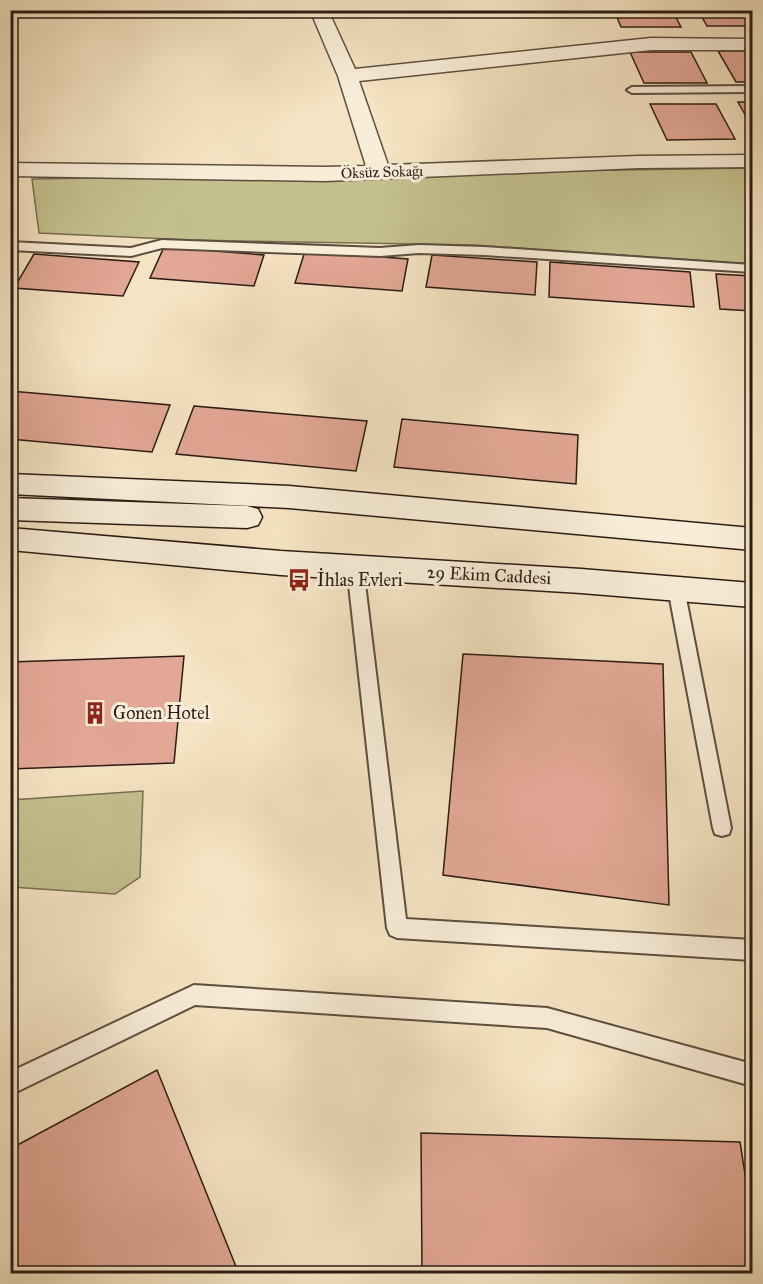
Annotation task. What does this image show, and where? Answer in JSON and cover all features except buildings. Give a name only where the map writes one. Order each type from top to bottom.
[{"type":"street","points":[[319,10],[348,76],[379,172]]},
{"type":"street","points":[[348,76],[651,44],[753,44]]},
{"type":"street","name":"Öksüz Sokağı","points":[[10,169],[324,174],[639,162],[753,161]]},
{"type":"street","points":[[10,484],[289,497],[753,539]]},
{"type":"street","points":[[10,509],[405,521],[552,520]]},
{"type":"street","name":"29 Ekim Caddesi","points":[[10,539],[281,563],[753,595]]},
{"type":"lane","points":[[632,90],[753,90]]},
{"type":"lane","points":[[10,246],[131,252],[162,244],[380,252],[419,249],[484,251],[753,269]]},
{"type":"lane","points":[[355,567],[397,928],[753,950]]},
{"type":"lane","points":[[676,588],[722,828]]},
{"type":"lane","points":[[10,1084],[194,995],[547,1018],[753,1075]]},
{"type":"shaded area","points":[[752,168],[752,264],[474,245],[189,240],[39,233],[32,179]]},
{"type":"shaded area","points":[[143,791],[140,877],[115,894],[11,887],[11,800]]},
{"type":"place","name":"İhlas Evleri","points":[[299,580]]},
{"type":"place","name":"Gonen Hotel","points":[[95,713]]}]
